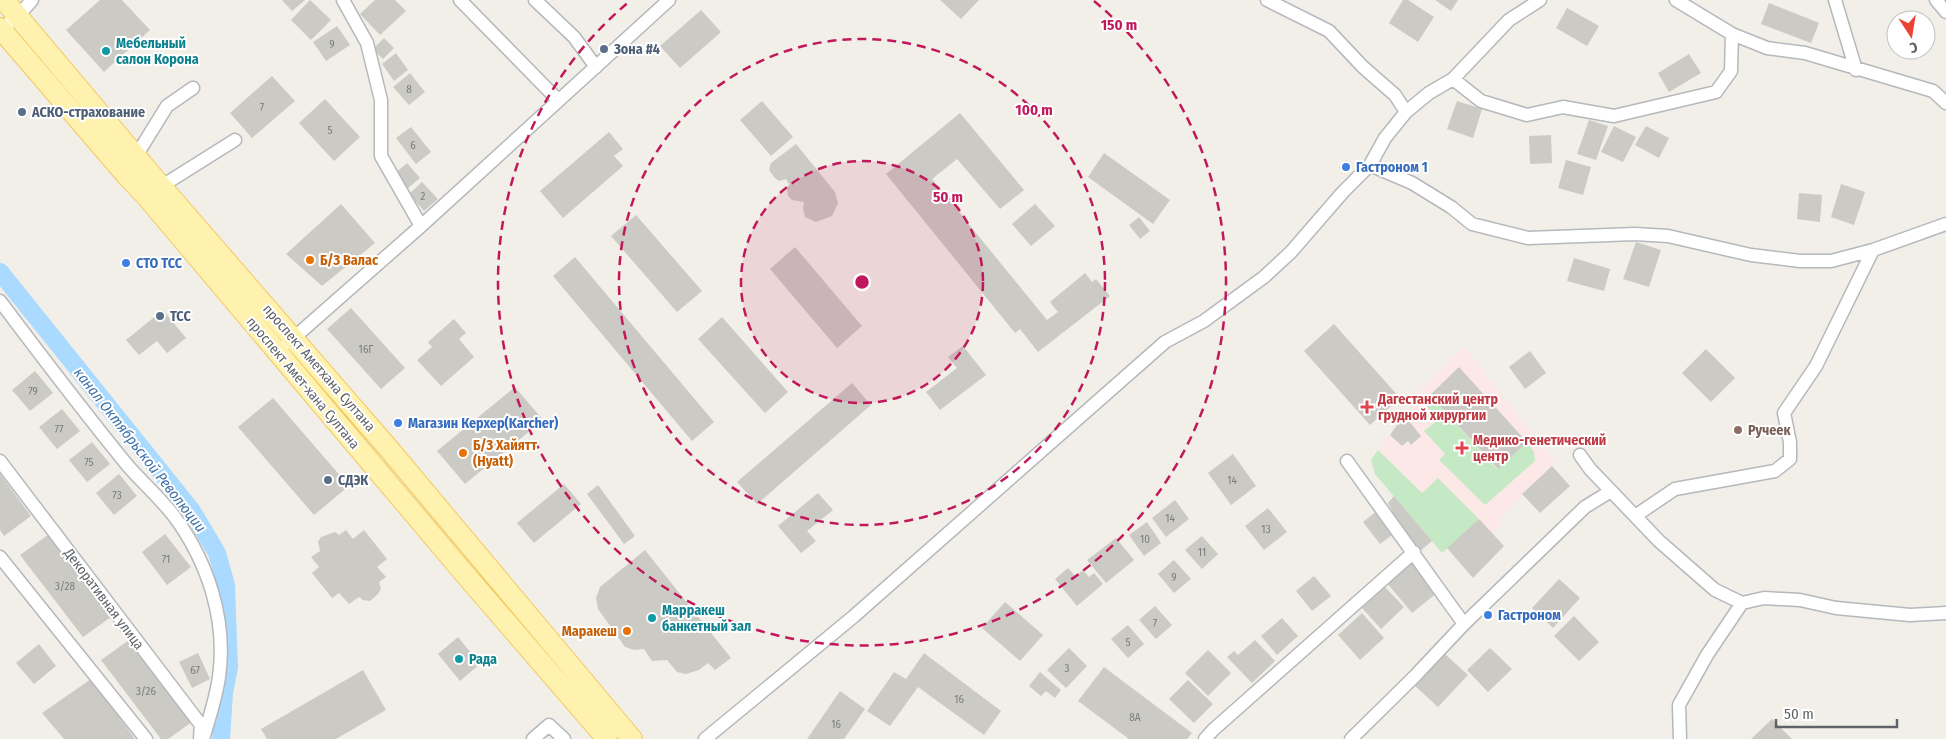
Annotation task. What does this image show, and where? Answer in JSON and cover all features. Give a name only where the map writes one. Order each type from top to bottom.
[{"type":"main road","name":"проспект Аметхана Султана","points":[[4,0],[137,158],[153,191],[294,338],[632,739]]},
{"type":"main road","name":"проспект Амет-хана Султана","points":[[0,29],[123,172],[153,191],[277,352],[607,739]]},
{"type":"street","points":[[0,29],[18,16],[32,0]]},
{"type":"street","points":[[343,0],[367,43],[381,100],[381,156],[422,226]]},
{"type":"street","points":[[460,0],[558,100]]},
{"type":"street","points":[[535,0],[574,37],[596,67]]},
{"type":"street","points":[[277,352],[422,226],[668,0]]},
{"type":"street","points":[[1267,0],[1329,31],[1363,67],[1395,95],[1406,112]]},
{"type":"street","points":[[705,739],[853,617],[1165,342],[1204,322],[1264,277],[1291,252],[1370,164],[1385,138],[1406,112],[1429,93],[1453,79],[1508,20],[1540,0]]},
{"type":"street","points":[[1676,0],[1732,34],[1767,48],[1805,53],[1856,70],[1933,91],[1946,103]]},
{"type":"street","points":[[1835,0],[1856,70]]},
{"type":"street","points":[[1936,0],[1946,12]]},
{"type":"street","points":[[1453,79],[1481,101],[1528,115],[1563,107],[1614,116],[1716,92],[1731,71],[1732,34]]},
{"type":"street","points":[[123,172],[137,158],[168,106],[193,88]]},
{"type":"street","points":[[153,191],[235,140]]},
{"type":"street","points":[[1370,164],[1412,182],[1452,206],[1472,224],[1528,238],[1635,234],[1668,236],[1751,255],[1800,261],[1832,261],[1873,250],[1946,224]]},
{"type":"street","points":[[1634,516],[1675,489],[1776,471],[1790,459],[1790,442],[1784,413],[1816,366],[1873,250]]},
{"type":"street","points":[[0,301],[128,466],[174,516],[197,551],[217,608],[220,640],[219,676],[212,709],[202,739]]},
{"type":"street","points":[[1580,455],[1590,469],[1659,541],[1715,590],[1742,603],[1764,598],[1800,600],[1836,608],[1910,615],[1946,613]]},
{"type":"street","name":"Декоративная улица","points":[[0,461],[201,725],[202,739]]},
{"type":"street","points":[[1347,462],[1414,552],[1464,624]]},
{"type":"street","points":[[1351,739],[1416,675],[1464,624],[1585,507],[1611,491]]},
{"type":"street","points":[[1205,739],[1414,552]]},
{"type":"street","points":[[0,558],[146,739]]},
{"type":"street","points":[[1680,739],[1679,705],[1707,655],[1742,603]]},
{"type":"street","points":[[533,739],[549,725],[564,739]]},
{"type":"shaded area","name":"Медико-генетический центр","points":[[1463,346],[1555,462],[1499,519],[1502,524],[1492,533],[1479,519],[1442,553],[1375,474],[1371,460],[1418,397],[1416,395]]},
{"type":"green space","points":[[1430,395],[1497,469],[1527,442],[1534,452],[1535,461],[1485,505],[1439,460],[1445,454],[1424,431],[1438,420],[1424,403]]},
{"type":"green space","points":[[1378,450],[1422,493],[1438,478],[1479,519],[1442,553],[1375,474],[1371,460]]},
{"type":"building","name":"Мебельный салон Корона","points":[[100,0],[122,0],[150,30],[104,72],[66,30]]},
{"type":"building","points":[[282,0],[305,0],[292,11]]},
{"type":"building","points":[[310,0],[331,20],[311,40],[291,20]]},
{"type":"building","points":[[375,0],[395,0],[406,11],[380,35],[360,14]]},
{"type":"building","points":[[940,0],[979,0],[961,19]]},
{"type":"building","points":[[1403,0],[1408,0],[1434,17],[1418,42],[1389,23]]},
{"type":"building","points":[[1435,0],[1458,0],[1451,11]]},
{"type":"building","points":[[1769,3],[1819,23],[1811,43],[1761,24]]},
{"type":"building","points":[[1567,8],[1599,26],[1587,46],[1556,28]]},
{"type":"building","points":[[701,10],[721,32],[680,68],[660,46]]},
{"type":"building","points":[[337,26],[350,45],[326,61],[313,42]]},
{"type":"building","points":[[384,38],[394,48],[383,59],[373,49]]},
{"type":"building","points":[[396,53],[408,70],[394,81],[382,64]]},
{"type":"building","points":[[1689,54],[1701,73],[1669,92],[1658,73]]},
{"type":"building","points":[[410,73],[425,92],[409,105],[393,87]]},
{"type":"building","points":[[272,76],[295,101],[252,138],[230,113]]},
{"type":"building","points":[[325,99],[360,137],[334,161],[299,123]]},
{"type":"building","points":[[762,101],[793,137],[771,156],[740,120]]},
{"type":"building","points":[[1457,101],[1482,109],[1473,138],[1447,129]]},
{"type":"building","points":[[960,113],[1024,190],[1000,209],[957,159],[932,179],[1047,320],[1058,312],[1050,302],[1085,273],[1092,282],[1096,279],[1110,296],[1038,352],[1020,329],[1015,333],[886,174]]},
{"type":"building","points":[[1589,120],[1608,126],[1596,160],[1577,154]]},
{"type":"building","points":[[1614,126],[1636,137],[1623,162],[1601,152]]},
{"type":"building","points":[[1646,126],[1669,138],[1659,158],[1635,145]]},
{"type":"building","points":[[411,127],[431,152],[416,164],[396,138]]},
{"type":"building","points":[[609,132],[623,149],[614,156],[623,166],[563,218],[540,191]]},
{"type":"building","points":[[1551,135],[1552,163],[1530,164],[1529,136]]},
{"type":"building","points":[[796,144],[835,192],[838,203],[832,216],[816,222],[805,217],[804,202],[792,200],[788,196],[787,189],[789,184],[786,179],[779,181],[769,170],[771,163]]},
{"type":"building","points":[[1104,153],[1170,200],[1153,224],[1088,177]]},
{"type":"building","points":[[1346,160],[1352,166],[1345,173],[1339,168]]},
{"type":"building","points":[[1566,160],[1591,167],[1583,195],[1558,188]]},
{"type":"building","points":[[407,163],[420,178],[407,189],[394,174]]},
{"type":"building","points":[[422,182],[438,199],[424,211],[409,194]]},
{"type":"building","points":[[1841,184],[1865,192],[1854,225],[1831,217]]},
{"type":"building","points":[[1799,193],[1822,195],[1820,222],[1797,219]]},
{"type":"building","points":[[341,204],[375,243],[322,286],[286,254]]},
{"type":"building","points":[[1035,204],[1055,226],[1031,246],[1012,224]]},
{"type":"building","points":[[636,215],[702,291],[677,312],[611,236]]},
{"type":"building","points":[[1139,217],[1150,231],[1140,239],[1129,225]]},
{"type":"building","points":[[1636,242],[1661,250],[1649,287],[1623,279]]},
{"type":"building","points":[[795,247],[862,326],[837,348],[770,269]]},
{"type":"building","points":[[575,257],[714,422],[692,441],[553,276]]},
{"type":"building","points":[[1574,258],[1610,269],[1604,291],[1567,281]]},
{"type":"building","points":[[351,308],[405,368],[381,389],[327,329]]},
{"type":"building","points":[[163,310],[186,338],[167,353],[157,341],[139,355],[126,340]]},
{"type":"building","points":[[722,317],[788,392],[765,413],[698,339]]},
{"type":"building","points":[[454,319],[466,333],[459,339],[474,357],[441,386],[417,360],[432,347],[428,342]]},
{"type":"building","points":[[1334,324],[1400,398],[1370,425],[1304,351]]},
{"type":"building","points":[[963,346],[986,375],[940,410],[926,392],[957,368],[948,357]]},
{"type":"building","points":[[1706,349],[1735,378],[1711,402],[1682,373]]},
{"type":"building","points":[[1530,351],[1546,373],[1525,389],[1509,367]]},
{"type":"building","points":[[1459,367],[1527,442],[1498,469],[1430,395]]},
{"type":"building","points":[[35,371],[53,393],[30,411],[12,390]]},
{"type":"building","points":[[852,383],[871,405],[757,504],[737,482]]},
{"type":"building","points":[[515,387],[543,420],[465,484],[437,451]]},
{"type":"building","points":[[273,398],[349,486],[314,515],[238,427]]},
{"type":"building","points":[[62,409],[80,431],[57,449],[39,427]]},
{"type":"building","points":[[1404,415],[1421,436],[1411,445],[1408,441],[1402,446],[1390,435]]},
{"type":"building","points":[[92,442],[110,464],[87,482],[69,460]]},
{"type":"building","points":[[1233,454],[1256,486],[1231,505],[1208,473]]},
{"type":"building","points":[[1552,466],[1570,486],[1540,513],[1522,494]]},
{"type":"building","points":[[0,474],[31,516],[4,536],[0,530]]},
{"type":"building","points":[[119,474],[137,496],[114,515],[96,493]]},
{"type":"building","points":[[564,484],[581,504],[534,543],[517,523]]},
{"type":"building","points":[[598,485],[635,536],[624,544],[587,494]]},
{"type":"building","points":[[818,493],[833,510],[807,531],[816,541],[801,553],[778,526]]},
{"type":"building","points":[[1394,496],[1432,541],[1420,551],[1388,503]]},
{"type":"building","points":[[1175,500],[1189,519],[1166,537],[1152,518]]},
{"type":"building","points":[[1268,508],[1287,532],[1264,550],[1245,526]]},
{"type":"building","points":[[1378,510],[1396,532],[1380,544],[1363,522]]},
{"type":"building","points":[[1479,519],[1504,546],[1473,578],[1447,548]]},
{"type":"building","points":[[1147,522],[1161,543],[1144,556],[1129,535]]},
{"type":"building","points":[[346,530],[353,539],[364,530],[387,559],[377,567],[386,577],[379,582],[381,589],[370,601],[359,597],[349,604],[339,593],[332,598],[312,573],[319,567],[311,557],[320,551],[318,542],[321,537],[335,532],[339,535]]},
{"type":"building","points":[[165,534],[191,567],[167,585],[142,552]]},
{"type":"building","points":[[48,535],[111,617],[83,637],[20,555]]},
{"type":"building","points":[[1202,536],[1218,554],[1202,569],[1185,550]]},
{"type":"building","points":[[1116,538],[1134,560],[1106,583],[1087,560]]},
{"type":"building","name":"Марракеш банкетный зал","points":[[645,550],[731,658],[715,670],[708,663],[699,670],[686,674],[677,672],[667,660],[652,661],[644,649],[634,650],[625,647],[598,609],[596,598],[600,587]]},
{"type":"building","points":[[1174,560],[1191,579],[1174,593],[1158,574]]},
{"type":"building","points":[[1412,562],[1438,592],[1412,613],[1387,583]]},
{"type":"building","points":[[1068,568],[1075,576],[1083,570],[1089,577],[1094,573],[1103,584],[1077,606],[1055,579]]},
{"type":"building","points":[[1314,576],[1331,596],[1312,611],[1296,591]]},
{"type":"building","points":[[1559,579],[1580,598],[1553,628],[1532,608]]},
{"type":"building","points":[[1385,587],[1404,607],[1381,629],[1362,608]]},
{"type":"building","points":[[1005,602],[1043,635],[1020,661],[982,628]]},
{"type":"building","points":[[1155,606],[1172,625],[1156,639],[1139,620]]},
{"type":"building","points":[[1362,613],[1384,638],[1360,660],[1338,635]]},
{"type":"building","points":[[1574,616],[1599,642],[1579,661],[1554,636]]},
{"type":"building","points":[[1282,618],[1298,636],[1277,655],[1261,636]]},
{"type":"building","points":[[1128,625],[1144,644],[1128,658],[1111,639]]},
{"type":"building","name":"Рада","points":[[458,637],[480,664],[460,681],[438,654]]},
{"type":"building","points":[[129,640],[192,722],[168,739],[161,739],[101,660]]},
{"type":"building","points":[[1255,640],[1275,661],[1252,683],[1227,657],[1234,651],[1238,655]]},
{"type":"building","points":[[39,644],[56,666],[34,684],[16,663]]},
{"type":"building","points":[[1069,648],[1087,666],[1066,688],[1047,670]]},
{"type":"building","points":[[1490,648],[1512,669],[1488,692],[1467,670]]},
{"type":"building","points":[[1208,650],[1231,673],[1208,696],[1185,673]]},
{"type":"building","points":[[198,653],[210,679],[192,688],[179,662]]},
{"type":"building","points":[[924,653],[1001,711],[984,735],[918,687],[890,726],[867,711],[894,672],[906,679]]},
{"type":"building","points":[[1445,654],[1468,675],[1438,707],[1415,686]]},
{"type":"building","points":[[1104,667],[1192,733],[1187,739],[1129,739],[1078,701]]},
{"type":"building","points":[[363,670],[386,710],[336,739],[267,739],[261,729]]},
{"type":"building","points":[[1040,672],[1061,690],[1055,698],[1046,691],[1041,696],[1029,686]]},
{"type":"building","points":[[91,679],[135,739],[64,739],[42,713]]},
{"type":"building","points":[[1188,680],[1213,704],[1194,723],[1169,699]]},
{"type":"building","points":[[840,691],[865,709],[844,739],[807,739]]},
{"type":"building","points":[[1772,719],[1792,739],[1751,739]]},
{"type":"waterway","name":"канал Октябрьской Революции","points":[[0,272],[192,511],[217,553],[226,585],[229,667],[224,693],[221,739]]},
{"type":"place","name":"Зона #4","points":[[604,49]]},
{"type":"place","name":"Мебельный салон Корона","points":[[106,51]]},
{"type":"place","name":"АСКО-страхование","points":[[22,112]]},
{"type":"place","name":"Гастроном 1","points":[[1346,167]]},
{"type":"place","name":"Б/З Валас","points":[[310,260]]},
{"type":"place","name":"СТО ТСС","points":[[126,263]]},
{"type":"place","name":"ТСС","points":[[160,316]]},
{"type":"place","name":"Дагестанский центр грудной хирургии","points":[[1367,407]]},
{"type":"place","name":"Магазин Керхер(Karcher)","points":[[398,423]]},
{"type":"place","name":"Ручеек","points":[[1738,430]]},
{"type":"place","name":"Медико-генетический центр","points":[[1462,448]]},
{"type":"place","name":"Б/З Хайятт (Hyatt)","points":[[463,453]]},
{"type":"place","name":"СДЭК","points":[[328,480]]},
{"type":"place","name":"Гастроном","points":[[1488,615]]},
{"type":"place","name":"Марракеш банкетный зал","points":[[652,618]]},
{"type":"place","name":"Маракеш","points":[[627,631]]},
{"type":"place","name":"Рада","points":[[459,659]]}]
